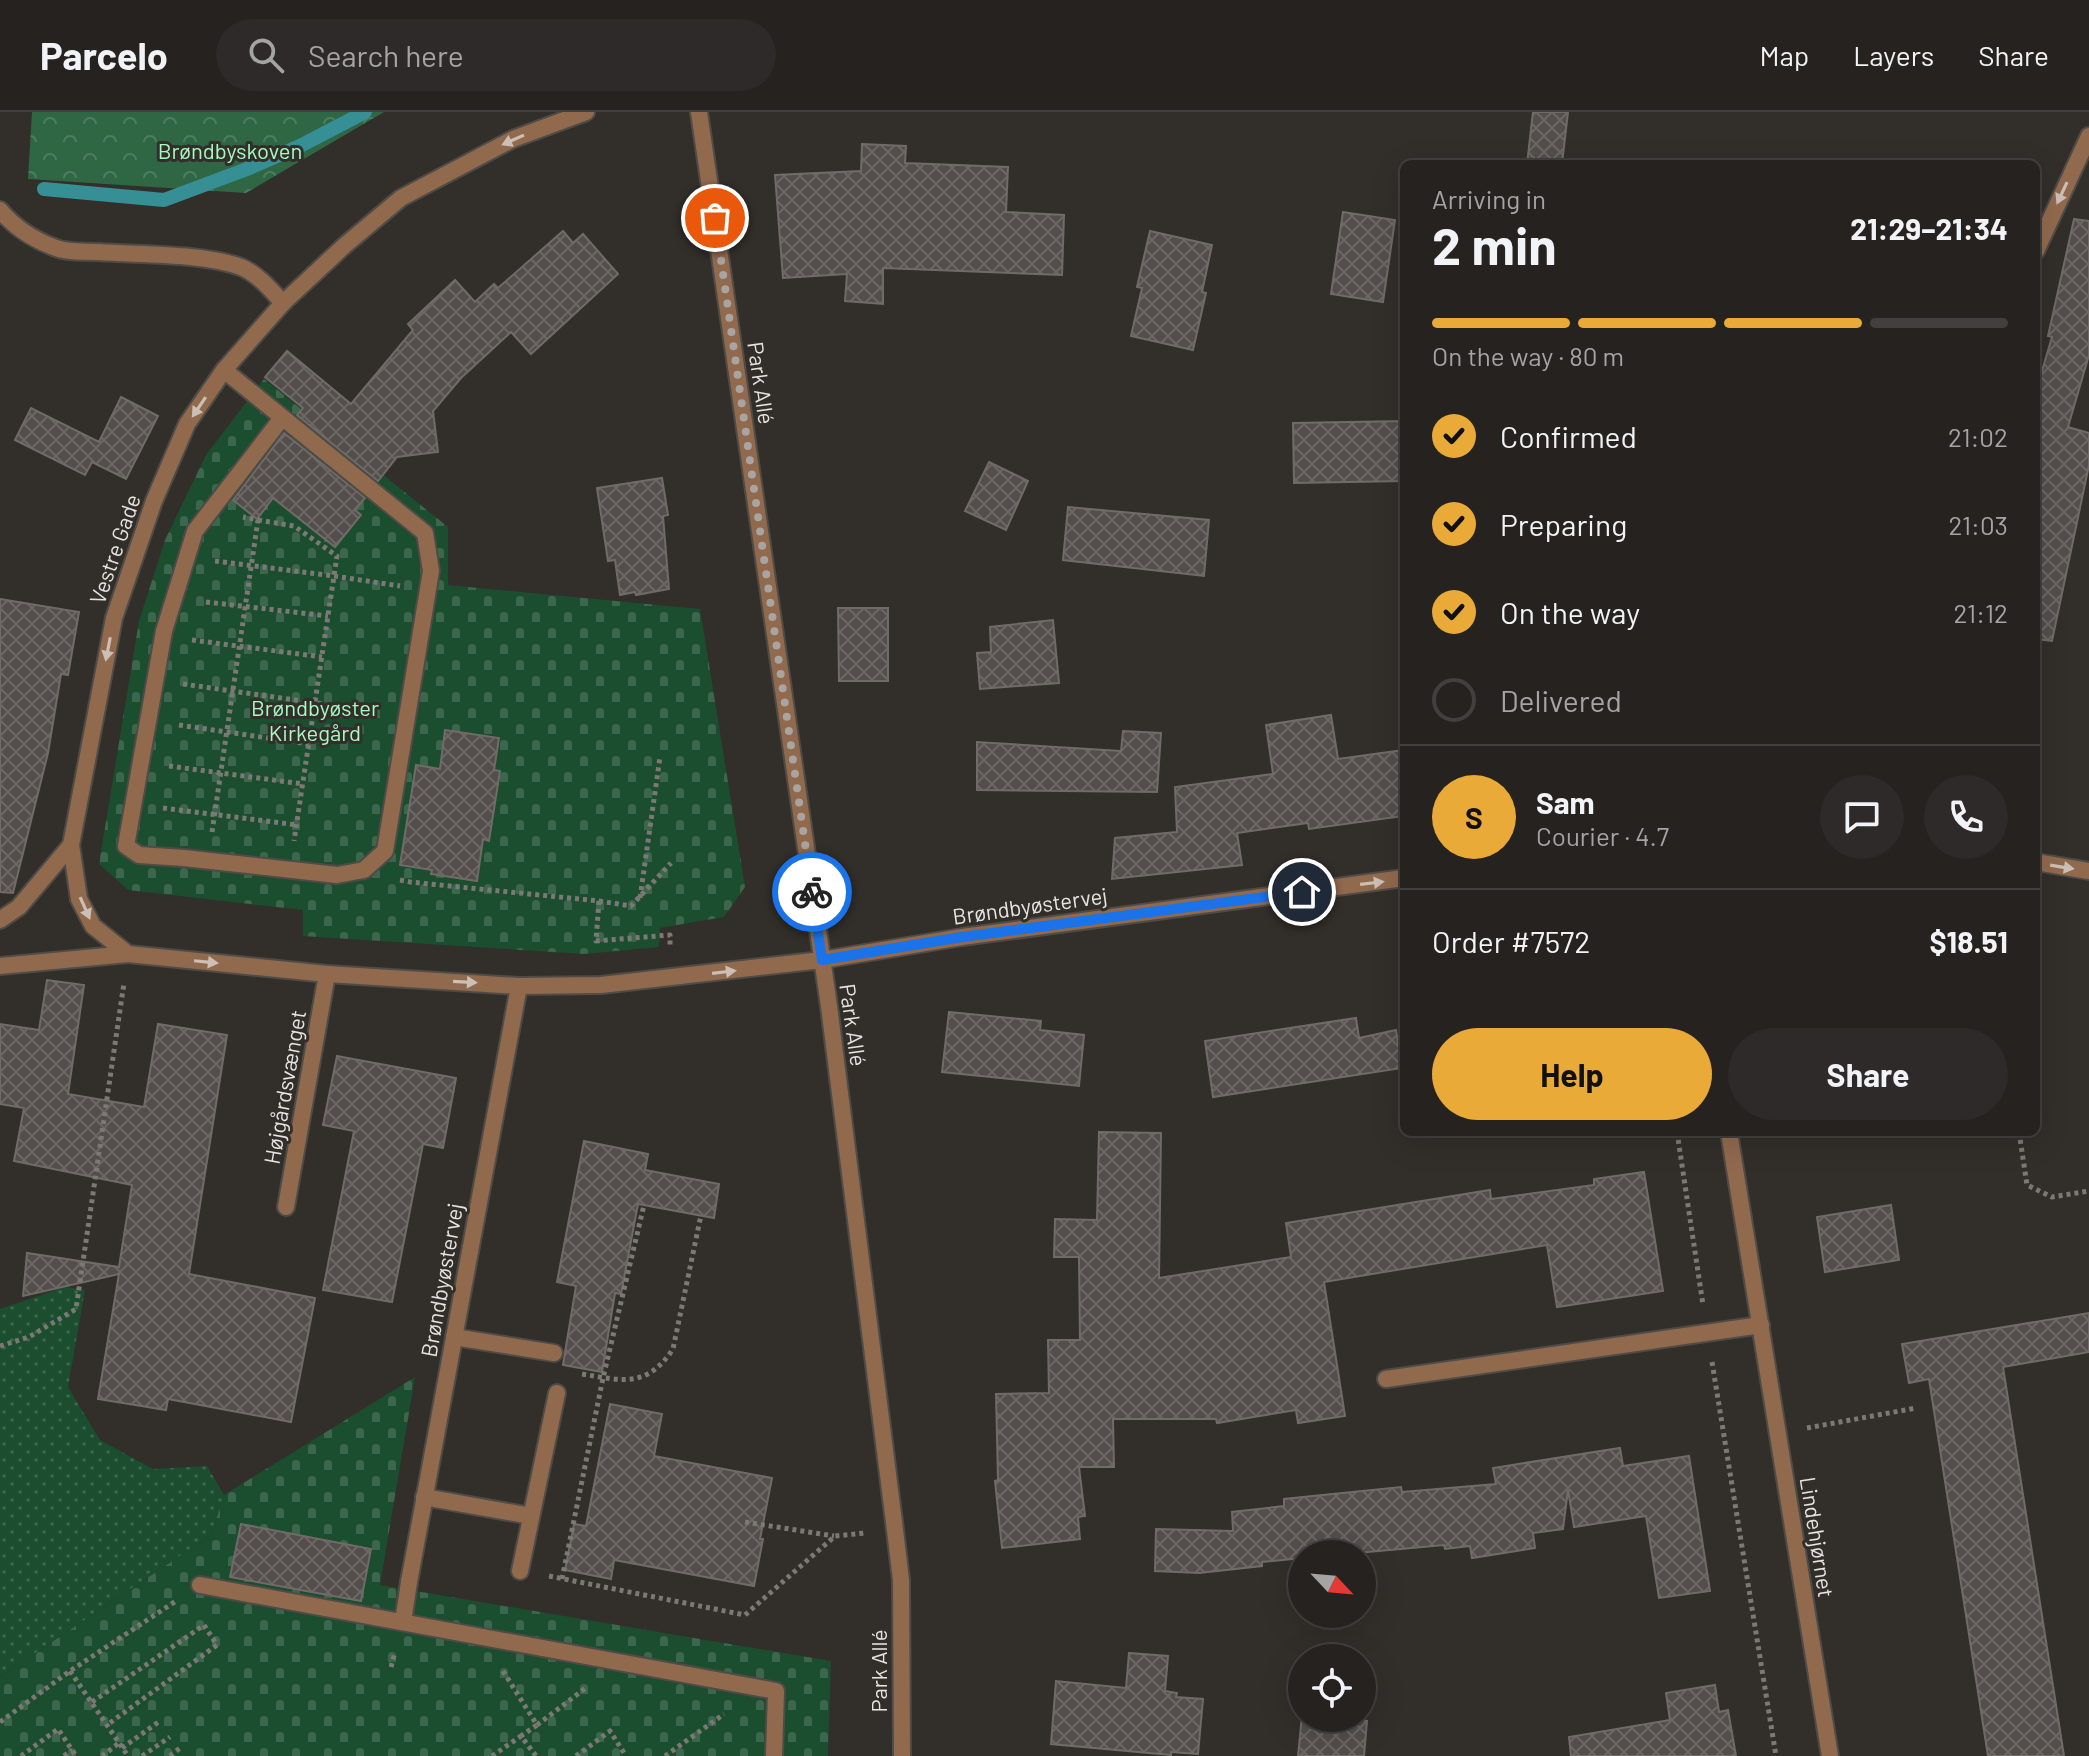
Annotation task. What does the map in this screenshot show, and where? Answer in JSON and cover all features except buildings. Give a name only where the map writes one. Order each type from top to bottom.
[{"type":"street","name":"Vestre Gade","points":[[128,954],[93,926],[79,899],[71,845],[114,618],[154,501],[187,424],[224,370],[283,303],[401,198],[513,139],[586,112]]},
{"type":"street","name":"Park Allé","points":[[699,112],[822,960],[895,1530],[901,1580],[902,1756]]},
{"type":"street","points":[[2040,242],[2089,136]]},
{"type":"street","points":[[0,210],[12,225],[59,250],[193,258],[243,268],[255,275],[283,303]]},
{"type":"street","points":[[224,370],[425,533],[431,571],[385,851],[364,870],[337,875],[139,855],[126,846],[163,637],[195,531],[282,418]]},
{"type":"street","name":"Vestre Gade","points":[[0,920],[19,907],[71,845]]},
{"type":"street","points":[[2040,863],[2089,871]]},
{"type":"street","name":"Brøndbyøstervej","points":[[0,966],[128,954],[327,974],[519,986],[601,985],[822,960],[962,937],[1400,879]]},
{"type":"street","name":"Højgårdsvænget","points":[[286,1207],[327,974]]},
{"type":"street","name":"Brøndbyøstervej","points":[[403,1622],[519,986]]},
{"type":"street","name":"Lindehjørnet","points":[[1730,1136],[1830,1756]]},
{"type":"street","points":[[1386,1379],[1761,1325]]},
{"type":"street","points":[[454,1337],[554,1353]]},
{"type":"street","points":[[520,1571],[557,1393]]},
{"type":"street","points":[[424,1497],[531,1516]]},
{"type":"street","points":[[200,1585],[776,1691],[774,1756]]},
{"type":"path","points":[[211,511],[294,526],[337,556],[290,869]]},
{"type":"path","points":[[209,861],[258,520]]},
{"type":"path","points":[[187,558],[428,591]]},
{"type":"path","points":[[174,599],[328,616]]},
{"type":"path","points":[[163,637],[322,657]]},
{"type":"path","points":[[154,681],[408,716]]},
{"type":"path","points":[[148,720],[309,744]]},
{"type":"path","points":[[640,898],[660,757]]},
{"type":"path","points":[[140,763],[303,784]]},
{"type":"path","points":[[133,804],[297,825]]},
{"type":"path","points":[[364,870],[410,882],[631,906],[671,863]]},
{"type":"path","points":[[599,901],[596,941],[659,935]]},
{"type":"path","points":[[0,1346],[29,1337],[76,1309],[128,954]]},
{"type":"path","points":[[1678,1136],[1776,1756]]},
{"type":"path","points":[[2020,1136],[2027,1185],[2052,1197],[2089,1191]]},
{"type":"path","points":[[562,1579],[603,1378],[644,1205]]},
{"type":"path","points":[[572,1373],[627,1380],[648,1376],[663,1364],[673,1349],[701,1215]]},
{"type":"path","points":[[1778,1433],[1916,1408]]},
{"type":"path","points":[[745,1522],[835,1536],[895,1530]]},
{"type":"path","points":[[520,1571],[745,1615],[835,1536]]},
{"type":"path","points":[[0,1722],[70,1671],[200,1585]]},
{"type":"path","points":[[92,1702],[204,1625],[217,1645],[107,1725]]},
{"type":"path","points":[[480,1636],[537,1725]]},
{"type":"path","points":[[492,1756],[621,1662]]},
{"type":"path","points":[[70,1671],[128,1756]]},
{"type":"path","points":[[665,1756],[761,1688]]},
{"type":"path","points":[[102,1756],[160,1721]]},
{"type":"path","points":[[21,1756],[58,1729],[74,1753],[64,1756]]},
{"type":"path","points":[[576,1756],[610,1731],[626,1756]]},
{"type":"path","points":[[521,1736],[536,1756]]},
{"type":"path","points":[[142,1756],[170,1737]]},
{"type":"path","points":[[170,1756],[180,1748]]},
{"type":"green space","name":"Brøndbyskoven","points":[[32,112],[384,112],[246,193],[28,179]]},
{"type":"green space","name":"Brøndbyøster Kirkegård","points":[[264,379],[448,527],[448,585],[700,609],[745,887],[724,917],[660,928],[659,947],[584,954],[303,936],[303,910],[128,890],[99,864],[139,621],[165,540],[206,455]]},
{"type":"green space","points":[[65,1287],[85,1290],[68,1387],[100,1440],[153,1469],[207,1466],[224,1495],[211,1535],[0,1677],[0,1309]]},
{"type":"green space","points":[[415,1377],[380,1585],[831,1661],[828,1756],[0,1756],[0,1677],[211,1535],[224,1495]]},
{"type":"waterway","points":[[44,189],[164,200],[300,146],[365,112]]},
{"type":"way so far","points":[[715,218],[812,892]]},
{"type":"route","points":[[812,892],[822,960],[962,937],[1302,892]]}]
